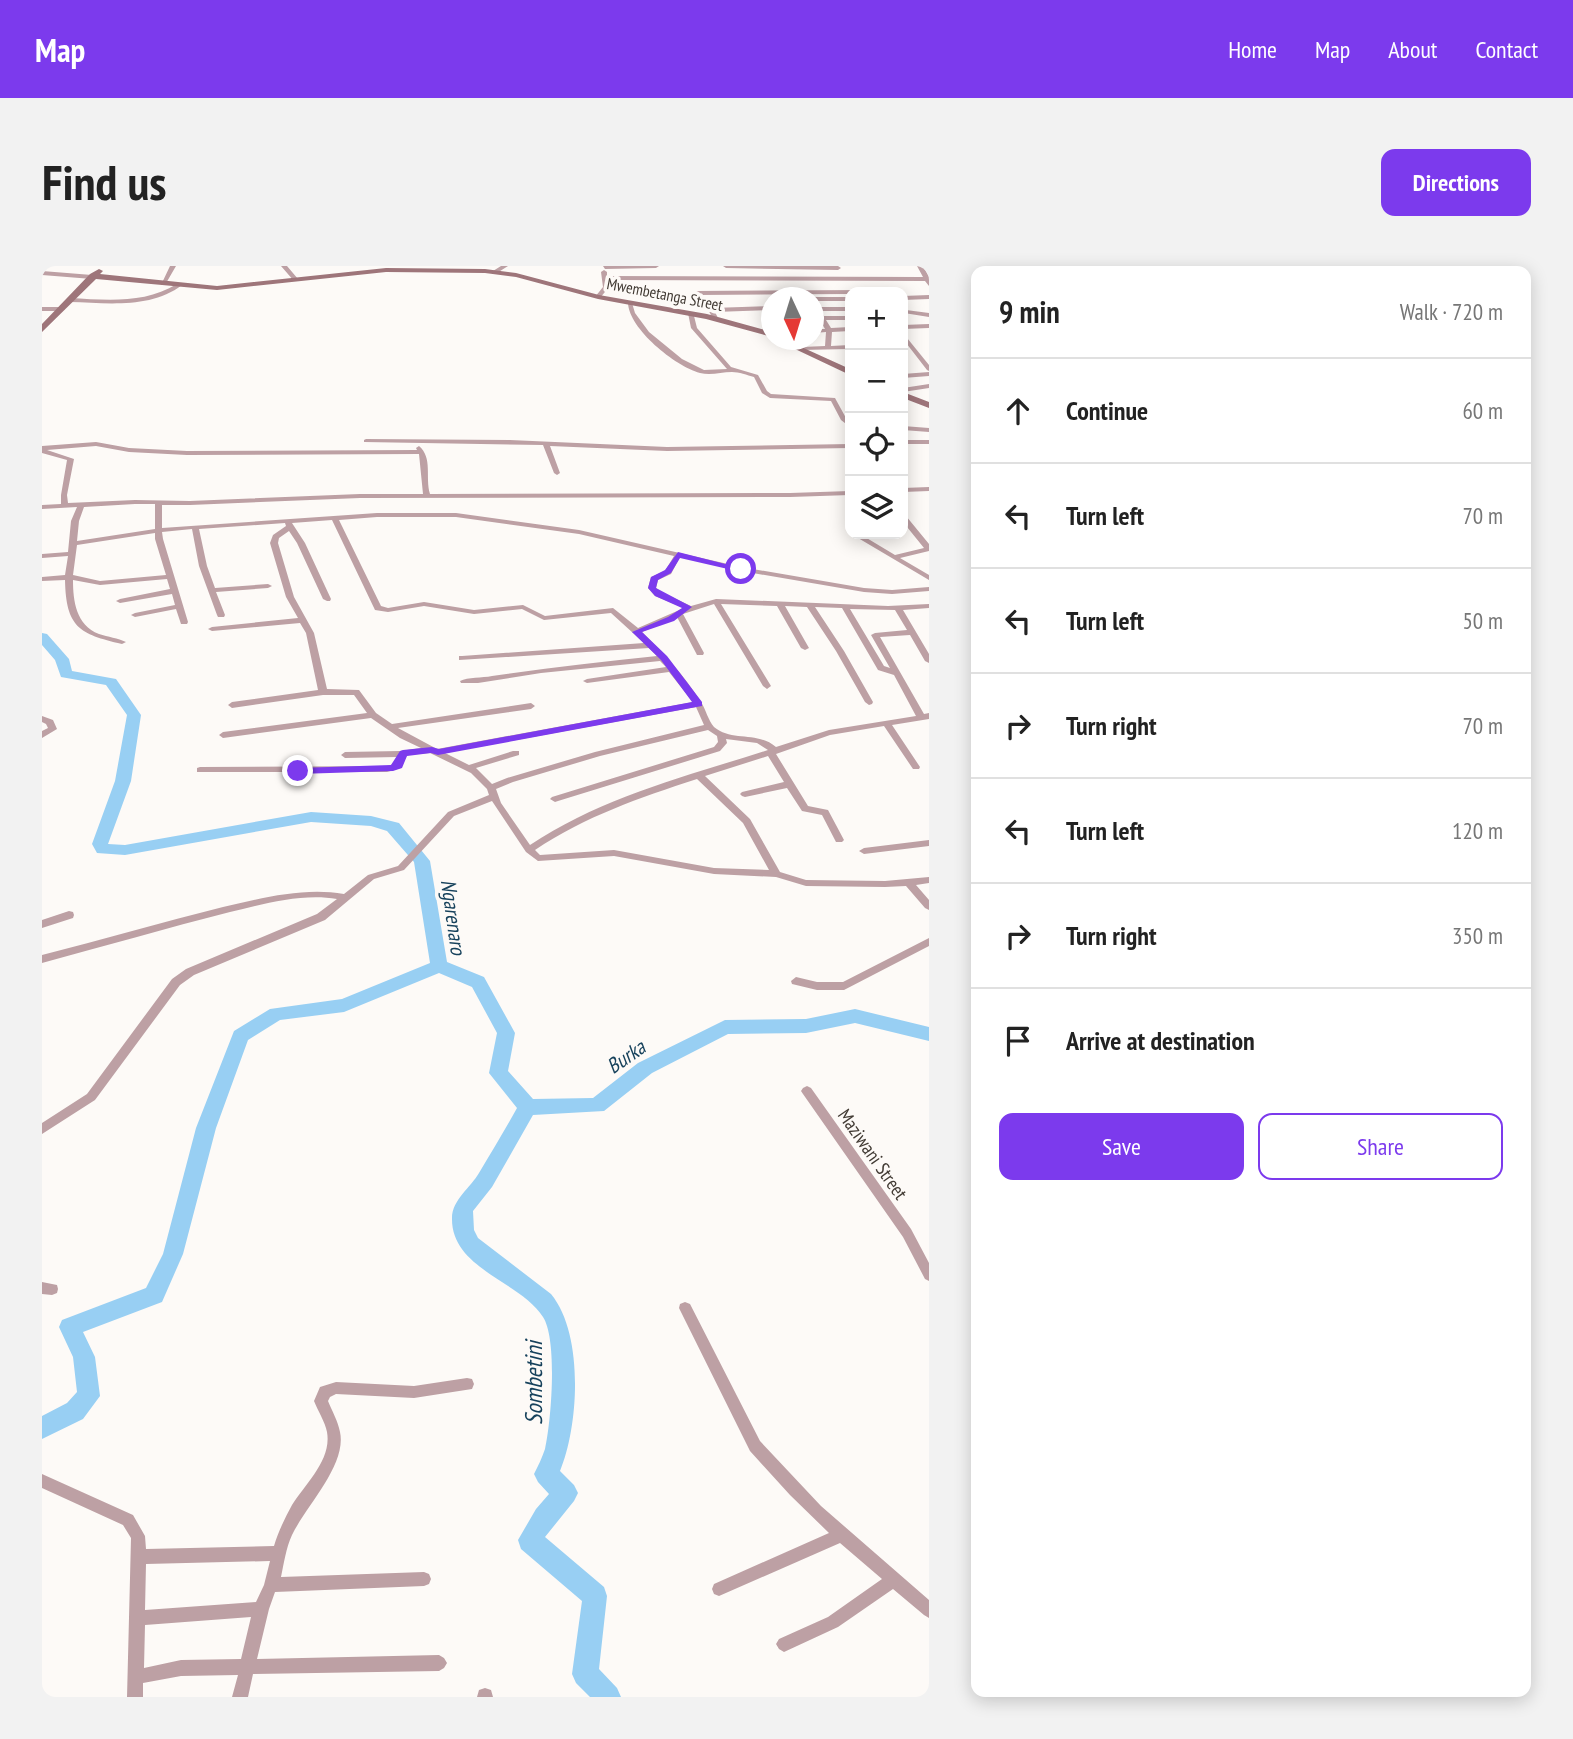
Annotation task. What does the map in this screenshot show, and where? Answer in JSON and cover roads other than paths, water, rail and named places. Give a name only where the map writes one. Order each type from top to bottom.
[{"type":"street","points":[[42,329],[103,266]]},
{"type":"street","points":[[163,284],[173,266]]},
{"type":"street","points":[[284,266],[296,280]]},
{"type":"street","points":[[495,272],[505,266]]},
{"type":"street","points":[[598,298],[605,291],[605,266],[656,266]]},
{"type":"street","points":[[726,278],[725,266],[838,268]]},
{"type":"street","points":[[604,278],[928,281],[920,266]]},
{"type":"street","name":"Mwembetanga Street","points":[[92,276],[234,288],[374,268],[477,268],[598,298],[713,314],[761,331]]},
{"type":"street","points":[[42,273],[92,276]]},
{"type":"street","points":[[70,300],[150,298],[169,293],[179,285]]},
{"type":"street","points":[[761,307],[723,307],[713,314],[697,300],[696,293],[845,292]]},
{"type":"street","points":[[908,298],[929,297]]},
{"type":"street","points":[[824,299],[845,299]]},
{"type":"street","points":[[630,304],[632,312],[658,344],[686,364],[703,372],[733,370],[756,376],[764,392],[770,396],[832,399],[845,421]]},
{"type":"street","points":[[42,309],[62,309]]},
{"type":"street","points":[[824,309],[845,309]]},
{"type":"street","points":[[691,313],[694,328],[733,370]]},
{"type":"street","points":[[908,313],[929,315]]},
{"type":"street","points":[[908,317],[915,327]]},
{"type":"street","points":[[824,318],[845,318]]},
{"type":"street","points":[[824,320],[829,330],[828,348]]},
{"type":"street","points":[[908,327],[929,326]]},
{"type":"street","points":[[824,330],[845,329]]},
{"type":"street","points":[[908,346],[929,369]]},
{"type":"street","points":[[824,348],[845,347]]},
{"type":"street","points":[[804,350],[845,370]]},
{"type":"street","points":[[908,376],[929,374]]},
{"type":"street","points":[[908,391],[929,386]]},
{"type":"street","points":[[908,394],[929,405]]},
{"type":"street","points":[[908,428],[929,430]]},
{"type":"street","points":[[366,441],[688,449],[845,446]]},
{"type":"street","points":[[417,442],[426,469],[423,487],[427,496]]},
{"type":"street","points":[[908,442],[929,442]]},
{"type":"street","points":[[42,449],[101,444],[129,450],[187,453],[421,452]]},
{"type":"street","points":[[546,444],[557,473]]},
{"type":"street","points":[[42,449],[71,458],[64,495],[65,507]]},
{"type":"street","points":[[908,490],[929,489]]},
{"type":"street","points":[[42,507],[427,496],[845,493]]},
{"type":"street","points":[[158,502],[157,530],[168,577],[184,622]]},
{"type":"street","points":[[81,506],[73,530],[69,577],[75,618],[89,632],[122,642]]},
{"type":"street","points":[[74,542],[89,543],[157,530],[289,525],[402,514],[476,517],[579,532],[741,569],[864,590],[892,592],[929,589]]},
{"type":"street","points":[[335,519],[362,579],[382,610],[424,604],[474,612],[523,607],[544,618],[611,610],[664,658],[698,704],[708,727],[721,735],[761,739],[773,752],[805,808],[825,812],[839,840]]},
{"type":"street","points":[[289,525],[327,599]]},
{"type":"street","points":[[289,525],[276,537],[274,543],[283,580],[310,633],[323,692]]},
{"type":"street","points":[[908,525],[926,549],[929,558]]},
{"type":"street","points":[[195,527],[203,566],[221,615]]},
{"type":"street","points":[[864,539],[929,578]]},
{"type":"street","points":[[894,557],[926,549]]},
{"type":"street","points":[[42,556],[71,554]]},
{"type":"street","points":[[678,555],[668,572],[654,579],[652,588],[658,594],[688,607]]},
{"type":"street","points":[[42,579],[69,577],[100,583],[168,577]]},
{"type":"street","points":[[212,590],[268,586]]},
{"type":"street","points":[[120,601],[174,591]]},
{"type":"street","points":[[636,632],[680,615],[688,607],[716,601],[898,608],[926,606],[929,617]]},
{"type":"street","points":[[716,601],[767,686]]},
{"type":"street","points":[[780,604],[804,648]]},
{"type":"street","points":[[810,605],[841,651],[869,702]]},
{"type":"street","points":[[135,615],[179,606]]},
{"type":"street","points":[[844,606],[881,668],[895,673]]},
{"type":"street","points":[[898,608],[929,661]]},
{"type":"street","points":[[680,615],[700,653]]},
{"type":"street","points":[[212,629],[302,620]]},
{"type":"street","points":[[911,632],[875,635],[895,673],[929,726]]},
{"type":"street","points":[[462,658],[650,645]]},
{"type":"street","points":[[464,681],[664,658]]},
{"type":"street","points":[[587,681],[672,669]]},
{"type":"street","points":[[232,705],[323,692],[356,692],[373,715],[390,727],[468,768],[493,793],[529,850],[544,859],[614,853],[714,871],[776,874],[807,883],[909,883],[929,880]]},
{"type":"street","points":[[345,755],[435,751],[698,704]]},
{"type":"street","points":[[390,727],[531,706]]},
{"type":"street","points":[[223,735],[373,715]]},
{"type":"street","points":[[529,850],[559,831],[607,807],[701,775],[829,733],[924,716]]},
{"type":"street","points":[[42,719],[50,722],[53,729],[42,735]]},
{"type":"street","points":[[886,722],[916,767]]},
{"type":"street","points":[[42,1129],[91,1097],[169,992],[190,972],[327,913],[371,877],[401,868],[451,814],[493,793],[510,780],[598,754],[708,727]]},
{"type":"street","points":[[555,799],[717,749],[723,743],[721,735]]},
{"type":"street","points":[[468,768],[516,753]]},
{"type":"street","points":[[200,770],[387,769],[398,766],[402,754]]},
{"type":"street","points":[[686,757],[747,821],[776,874]]},
{"type":"street","points":[[745,794],[790,784]]},
{"type":"street","points":[[864,851],[929,844]]},
{"type":"street","points":[[909,883],[929,906]]},
{"type":"street","points":[[42,959],[185,919],[246,906],[329,892],[344,897]]},
{"type":"street","points":[[42,924],[69,915]]},
{"type":"street","points":[[796,981],[817,986],[844,986],[929,942]]},
{"type":"street","name":"Maziwani Street","points":[[807,1091],[907,1233],[929,1275]]},
{"type":"street","points":[[685,1308],[755,1446],[771,1465],[843,1534],[929,1610]]},
{"type":"street","points":[[240,1697],[261,1609],[271,1585],[284,1536],[332,1454],[334,1433],[321,1401],[325,1392],[336,1388],[414,1392],[467,1384]]},
{"type":"street","points":[[42,1481],[128,1520],[138,1536],[135,1697]]},
{"type":"street","points":[[719,1589],[843,1534]]},
{"type":"street","points":[[139,1557],[279,1553]]},
{"type":"street","points":[[271,1585],[424,1579]]},
{"type":"street","points":[[784,1644],[833,1622],[894,1580]]},
{"type":"street","points":[[136,1618],[261,1609]]},
{"type":"street","points":[[135,1677],[181,1668],[439,1663]]},
{"type":"waterway","name":"Ngarenaro","points":[[42,637],[62,659],[66,674],[111,682],[134,715],[123,781],[100,844],[103,849],[125,850],[311,817],[371,821],[393,827],[422,861],[439,966]]},
{"type":"waterway","name":"Ngarenaro","points":[[42,1428],[75,1411],[89,1396],[84,1357],[70,1327],[154,1295],[173,1254],[206,1128],[240,1036],[276,1014],[344,1005],[439,966]]},
{"type":"waterway","name":"Burka","points":[[439,966],[478,982],[506,1033],[498,1073],[528,1107]]},
{"type":"waterway","name":"Burka","points":[[528,1107],[597,1106],[645,1068],[725,1027],[806,1026],[855,1016],[929,1034]]},
{"type":"waterway","name":"Sombetini","points":[[528,1107],[485,1181],[466,1206],[462,1216],[463,1231],[483,1256],[543,1301],[553,1313],[557,1325],[562,1360],[561,1420],[556,1450],[546,1474],[566,1493],[544,1517],[530,1540],[595,1596],[585,1674],[608,1697]]}]
